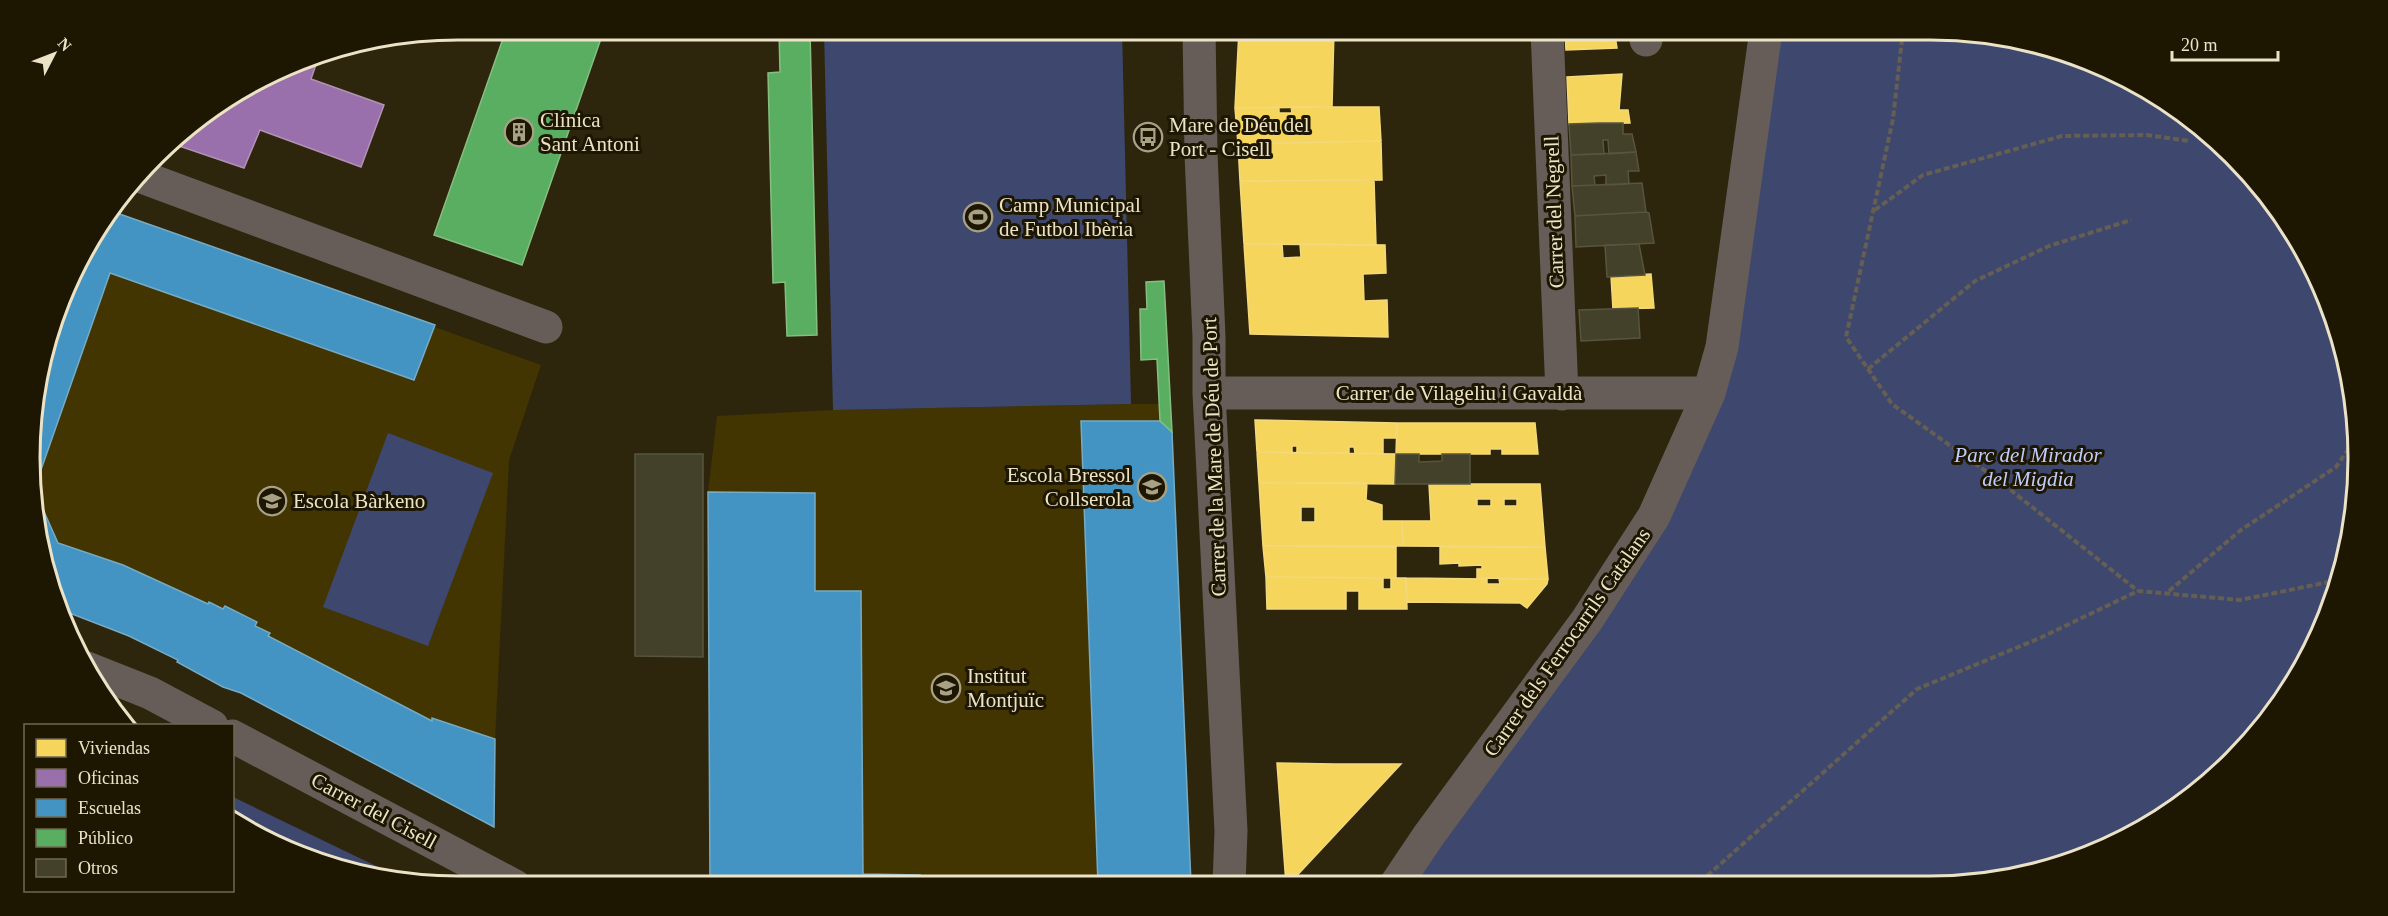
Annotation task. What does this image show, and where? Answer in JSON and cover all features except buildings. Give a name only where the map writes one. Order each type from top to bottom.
[{"type":"street","name":"Carrer de la Mare de Déu de Port","points":[[1199,40],[1209,393],[1231,831],[1229,876]]},
{"type":"street","name":"Carrer del Negrell","points":[[1546,40],[1562,394]]},
{"type":"street","name":"Carrer dels Ferrocarrils Catalans","points":[[1401,876],[1587,620],[1642,535],[1654,516],[1709,393],[1722,347],[1765,40]]},
{"type":"street","points":[[148,179],[546,327]]},
{"type":"street","name":"Carrer de Vilageliu i Gavaldà","points":[[1209,393],[1709,393]]},
{"type":"street","points":[[100,673],[150,693],[208,724]]},
{"type":"street","name":"Carrer del Cisell","points":[[234,737],[495,876]]},
{"type":"path","points":[[1902,40],[1893,119],[1846,337],[1892,404],[1998,480],[2138,591]]},
{"type":"path","points":[[1875,211],[1923,175],[2062,136],[2147,135],[2189,141]]},
{"type":"path","points":[[1868,369],[1975,280],[2049,246],[2131,220]]},
{"type":"path","points":[[2168,592],[2241,530],[2336,467],[2348,449]]},
{"type":"path","points":[[1707,876],[1917,689],[2040,638],[2138,591],[2240,600],[2328,582]]},
{"type":"shaded area","name":"Escola Bàrkeno","points":[[120,214],[541,365],[509,460],[495,739],[494,827],[241,693],[223,687],[177,662],[178,660],[128,636],[70,613],[49,539],[41,485],[40,458],[44,404],[63,324],[72,298],[96,249]]},
{"type":"shaded area","name":"Institut Montjuïc","points":[[1171,404],[1191,876],[710,876],[708,492],[717,416],[833,410]]},
{"type":"green space","name":"Camp Municipal de Futbol Ibèria","points":[[824,40],[1122,40],[1131,404],[833,410]]},
{"type":"green space","name":"Parc del Mirador del Migdia","points":[[1763,40],[1957,41],[2038,55],[2090,72],[2115,84],[2139,96],[2184,127],[2205,144],[2244,183],[2292,249],[2316,298],[2325,324],[2344,404],[2348,458],[2347,485],[2333,566],[2316,618],[2292,667],[2244,733],[2205,772],[2162,805],[2115,832],[2064,853],[1984,872],[1930,876],[1402,876],[1587,620],[1709,393]]},
{"type":"green space","points":[[388,433],[493,473],[428,646],[323,607]]},
{"type":"green space","points":[[234,798],[379,867],[350,861],[298,844],[234,810]]},
{"type":"place","name":"Clínica Sant Antoni","points":[[519,132]]},
{"type":"place","name":"Mare de Déu del Port - Cisell","points":[[1148,137]]},
{"type":"place","name":"Camp Municipal de Futbol Ibèria","points":[[978,217]]},
{"type":"place","name":"Escola Bressol Collserola","points":[[1152,487]]},
{"type":"place","name":"Escola Bàrkeno","points":[[272,501]]},
{"type":"place","name":"Institut Montjuïc","points":[[946,688]]}]
